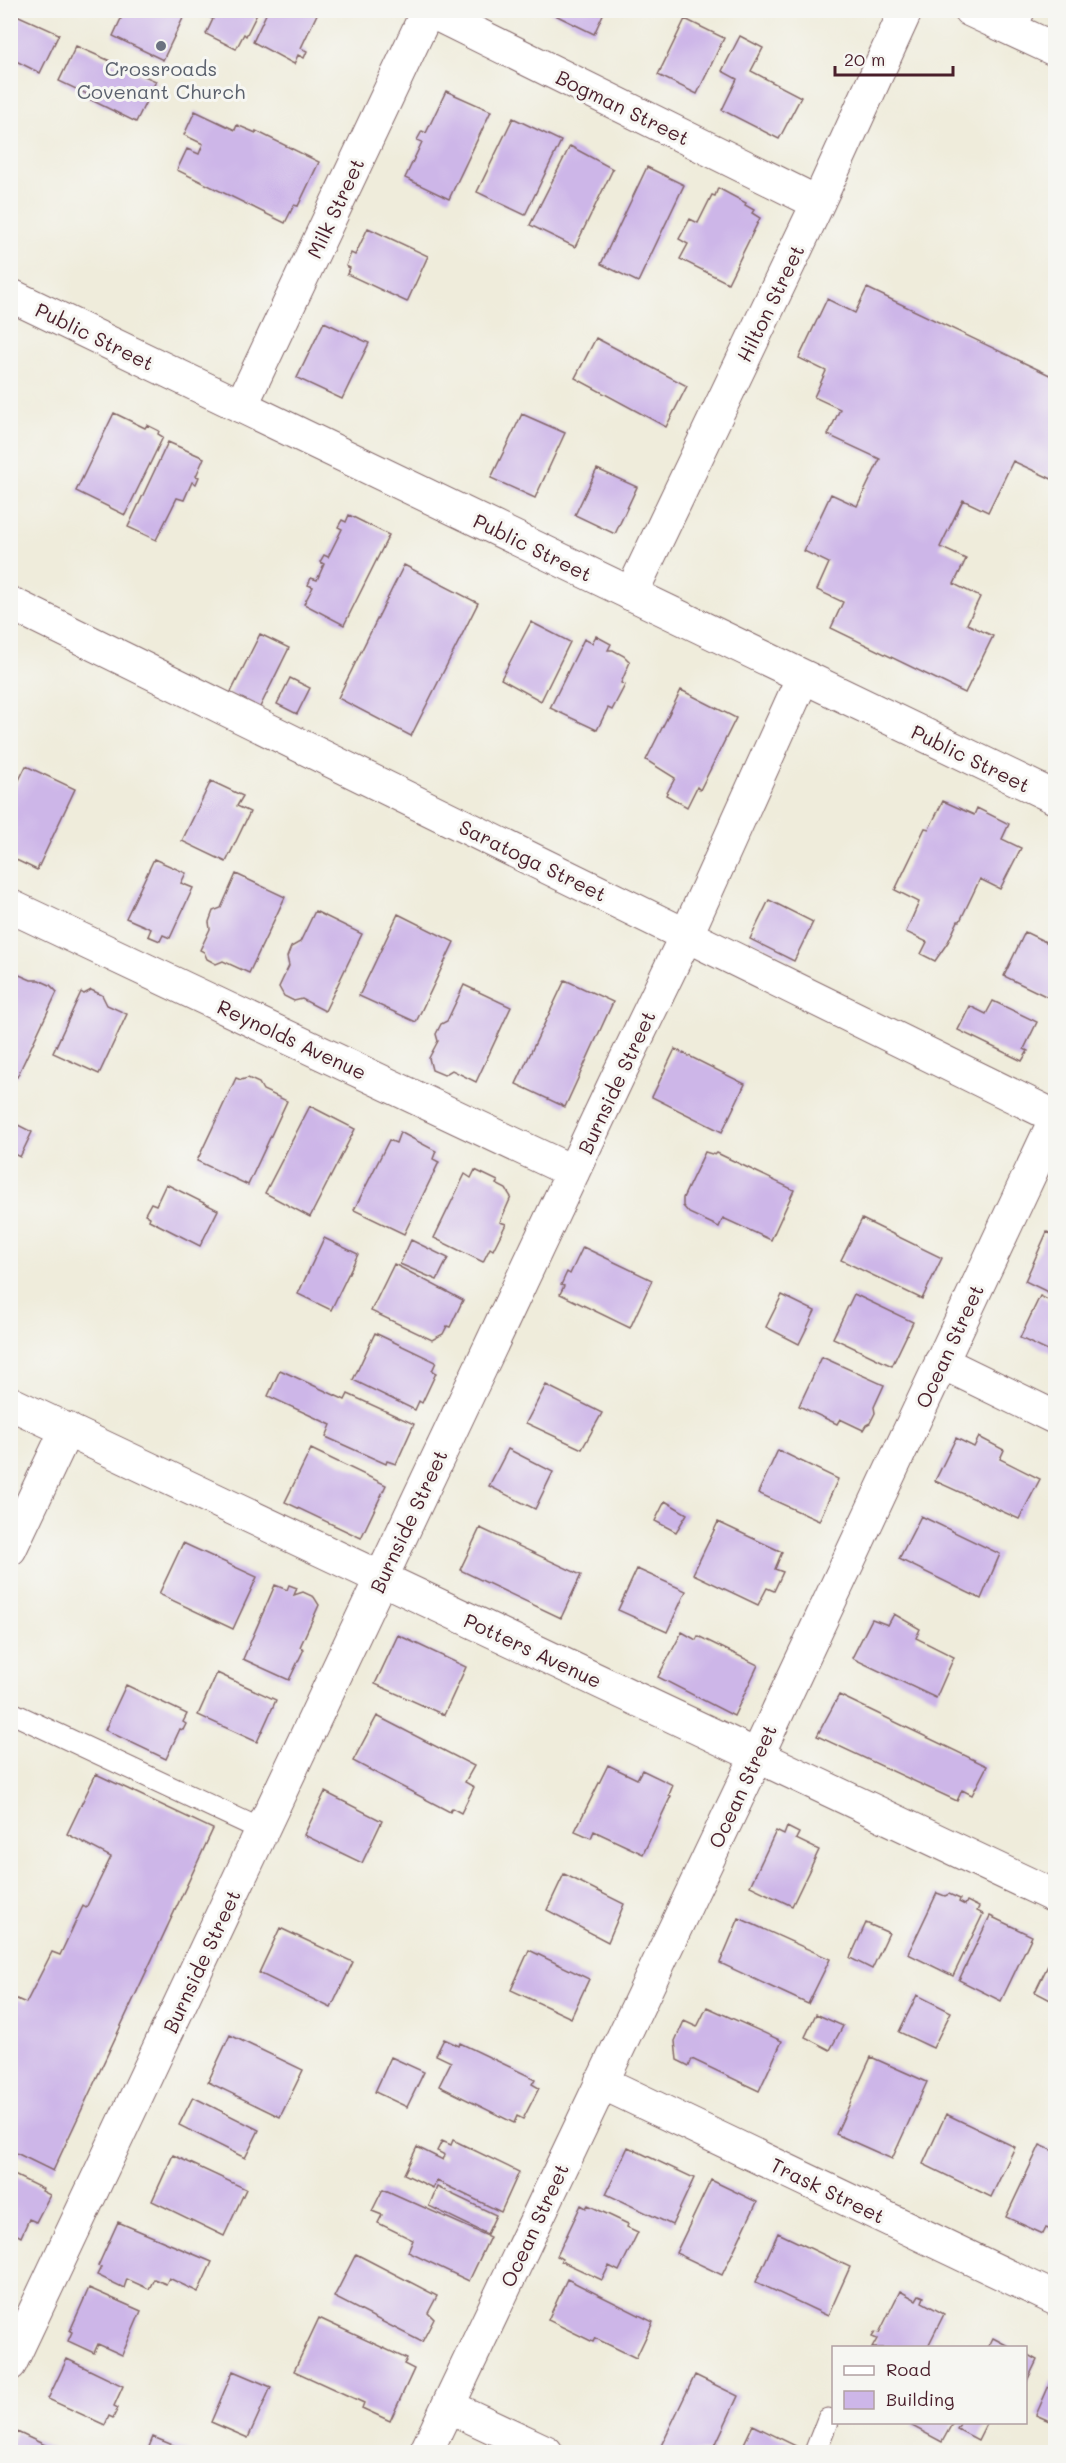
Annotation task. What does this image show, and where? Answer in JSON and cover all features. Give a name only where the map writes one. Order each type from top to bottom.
[{"type":"street","name":"Hilton Street","points":[[631,594],[818,203],[906,10]]},
{"type":"street","points":[[970,10],[1020,21],[1056,50]]},
{"type":"street","name":"Bogman Street","points":[[428,11],[818,203]]},
{"type":"street","name":"Milk Street","points":[[241,406],[428,11]]},
{"type":"street","name":"Public Street","points":[[10,295],[1056,798]]},
{"type":"street","name":"Saratoga Street","points":[[10,603],[1056,1117]]},
{"type":"street","name":"Burnside Street","points":[[10,2364],[686,936],[802,677]]},
{"type":"street","name":"Reynolds Avenue","points":[[10,906],[573,1172]]},
{"type":"street","name":"Ocean Street","points":[[426,2452],[757,1756],[1056,1117]]},
{"type":"street","points":[[941,1362],[1056,1418]]},
{"type":"street","name":"Potters Avenue","points":[[10,1403],[1056,1897]]},
{"type":"street","points":[[10,1549],[67,1429]]},
{"type":"street","name":"Trask Street","points":[[601,2082],[1056,2299]]},
{"type":"street","points":[[448,2406],[546,2452]]},
{"type":"lane","points":[[10,1712],[262,1830]]},
{"type":"lane","points":[[815,2452],[828,2419]]},
{"type":"building","points":[[125,10],[173,10],[184,16],[163,60],[113,36]]},
{"type":"building","points":[[202,10],[259,10],[246,36],[244,34],[236,49],[206,34],[213,19],[201,13]]},
{"type":"building","points":[[268,10],[319,10],[301,48],[307,51],[304,58],[298,55],[294,64],[253,42]]},
{"type":"building","points":[[545,10],[605,10],[594,34]]},
{"type":"building","points":[[10,12],[59,34],[40,73],[10,58]]},
{"type":"building","points":[[685,19],[724,38],[697,94],[658,75]]},
{"type":"building","points":[[740,36],[763,48],[751,71],[801,97],[779,139],[722,110],[737,79],[722,71]]},
{"type":"building","points":[[76,46],[156,81],[136,122],[87,98],[89,95],[59,81]]},
{"type":"building","points":[[446,91],[491,111],[449,199],[405,178],[422,142],[417,140],[422,131],[426,133]]},
{"type":"building","points":[[195,111],[235,130],[237,125],[256,133],[256,131],[319,162],[298,206],[294,205],[285,223],[177,170],[187,149],[199,154],[203,144],[184,135]]},
{"type":"building","points":[[513,118],[561,141],[525,215],[477,192]]},
{"type":"building","points":[[570,146],[613,169],[575,247],[530,225]]},
{"type":"building","points":[[647,167],[684,185],[638,282],[601,264]]},
{"type":"building","points":[[718,188],[746,203],[745,205],[754,210],[752,213],[760,218],[728,283],[680,259],[688,244],[679,239],[690,219],[698,223]]},
{"type":"building","points":[[368,228],[428,256],[407,302],[347,274],[350,268],[346,266],[351,253],[355,255]]},
{"type":"building","points":[[867,288],[1056,378],[1056,481],[1013,461],[988,512],[963,500],[940,547],[966,559],[954,584],[980,597],[967,624],[993,636],[965,693],[831,628],[843,602],[817,590],[829,563],[804,551],[831,494],[857,506],[880,459],[828,435],[840,409],[814,397],[826,371],[799,358],[827,299],[855,313]]},
{"type":"building","points":[[324,322],[369,343],[342,399],[297,378]]},
{"type":"building","points":[[596,338],[687,386],[666,427],[575,378]]},
{"type":"building","points":[[114,413],[145,428],[147,425],[159,431],[158,434],[163,437],[125,515],[76,491]]},
{"type":"building","points":[[522,414],[565,433],[535,498],[491,478]]},
{"type":"building","points":[[168,442],[204,458],[196,476],[199,477],[196,484],[192,482],[184,500],[177,498],[156,540],[128,527]]},
{"type":"building","points":[[597,469],[637,487],[615,534],[575,515]]},
{"type":"building","points":[[349,515],[389,535],[344,625],[304,604],[313,587],[308,585],[311,578],[317,580],[324,564],[320,562],[324,555],[328,557],[342,529],[338,527],[342,520],[346,522]]},
{"type":"building","points":[[404,565],[478,603],[411,736],[338,698]]},
{"type":"building","points":[[531,622],[570,642],[541,701],[501,679]]},
{"type":"building","points":[[260,634],[289,648],[259,709],[230,694]]},
{"type":"building","points":[[596,636],[611,644],[608,650],[624,656],[630,662],[621,683],[625,685],[612,710],[608,708],[597,730],[550,708],[584,639],[592,643]]},
{"type":"building","points":[[290,678],[310,688],[297,714],[277,704]]},
{"type":"building","points":[[681,690],[736,718],[700,790],[697,787],[687,807],[666,795],[675,778],[646,760]]},
{"type":"building","points":[[26,766],[75,789],[37,870],[10,857],[10,790],[14,790]]},
{"type":"building","points":[[211,781],[243,796],[237,806],[250,812],[226,862],[182,841]]},
{"type":"building","points":[[943,801],[974,815],[977,808],[1009,824],[1002,839],[1021,848],[1000,889],[980,879],[960,921],[935,961],[921,954],[927,942],[906,932],[919,902],[895,890],[925,828],[929,829]]},
{"type":"building","points":[[154,859],[186,873],[181,883],[193,888],[170,938],[163,935],[160,941],[148,936],[151,929],[126,918]]},
{"type":"building","points":[[236,874],[285,897],[249,973],[223,961],[216,964],[207,959],[204,952],[200,950],[210,929],[209,922],[213,911],[221,908]]},
{"type":"building","points":[[769,900],[813,922],[794,961],[750,939]]},
{"type":"building","points":[[315,911],[362,934],[325,1011],[302,999],[294,1001],[284,996],[279,987],[289,966],[287,957],[291,947],[300,942]]},
{"type":"building","points":[[398,914],[454,942],[416,1022],[359,996]]},
{"type":"building","points":[[1025,932],[1056,947],[1056,1001],[1004,976]]},
{"type":"building","points":[[10,971],[31,980],[39,980],[50,985],[57,992],[17,1077],[10,1074]]},
{"type":"building","points":[[565,980],[613,1002],[565,1107],[516,1084]]},
{"type":"building","points":[[464,985],[511,1007],[476,1082],[452,1070],[444,1075],[432,1070],[429,1058],[438,1041],[436,1034],[441,1024],[447,1021]]},
{"type":"building","points":[[91,990],[102,995],[107,1005],[127,1014],[99,1074],[53,1053],[81,992],[84,994]]},
{"type":"building","points":[[993,1001],[1037,1022],[1024,1049],[1028,1051],[1022,1061],[958,1030],[970,1006],[986,1014]]},
{"type":"building","points":[[675,1049],[745,1084],[722,1132],[652,1097]]},
{"type":"building","points":[[236,1078],[241,1080],[248,1078],[259,1083],[263,1090],[287,1101],[248,1185],[197,1161]]},
{"type":"building","points":[[310,1106],[355,1129],[310,1217],[265,1193]]},
{"type":"building","points":[[10,1121],[32,1132],[20,1157],[14,1154],[13,1157],[10,1156]]},
{"type":"building","points":[[400,1132],[436,1151],[433,1159],[439,1162],[404,1234],[354,1210],[389,1140],[396,1143]]},
{"type":"building","points":[[705,1152],[715,1155],[717,1153],[794,1190],[771,1240],[723,1218],[719,1227],[689,1213],[683,1206],[683,1198]]},
{"type":"building","points":[[475,1170],[498,1181],[496,1184],[506,1189],[511,1197],[500,1222],[506,1224],[493,1250],[490,1248],[483,1262],[434,1238],[465,1174],[471,1178]]},
{"type":"building","points":[[166,1184],[218,1210],[200,1246],[149,1220],[150,1217],[145,1214],[151,1203],[156,1205]]},
{"type":"building","points":[[862,1219],[942,1258],[922,1299],[841,1260]]},
{"type":"building","points":[[1047,1232],[1056,1236],[1056,1296],[1025,1281]]},
{"type":"building","points":[[324,1238],[358,1254],[331,1310],[298,1294]]},
{"type":"building","points":[[411,1240],[448,1258],[437,1280],[400,1264]]},
{"type":"building","points":[[583,1247],[652,1280],[630,1328],[560,1294],[567,1272],[570,1274]]},
{"type":"building","points":[[394,1264],[463,1300],[450,1327],[447,1326],[443,1334],[432,1340],[371,1311]]},
{"type":"building","points":[[854,1294],[913,1322],[892,1366],[833,1338]]},
{"type":"building","points":[[782,1295],[815,1311],[799,1344],[766,1327]]},
{"type":"building","points":[[1040,1296],[1056,1304],[1056,1355],[1020,1338]]},
{"type":"building","points":[[375,1333],[436,1362],[432,1371],[436,1373],[422,1403],[419,1401],[415,1410],[353,1380]]},
{"type":"building","points":[[822,1357],[884,1385],[874,1407],[875,1413],[863,1430],[840,1419],[837,1424],[799,1406]]},
{"type":"building","points":[[280,1370],[345,1400],[348,1394],[414,1424],[396,1464],[387,1461],[386,1464],[326,1437],[331,1425],[268,1396]]},
{"type":"building","points":[[546,1385],[602,1413],[582,1449],[526,1423]]},
{"type":"building","points":[[979,1437],[1004,1450],[1000,1459],[1040,1479],[1019,1519],[935,1481],[956,1438],[974,1447]]},
{"type":"building","points":[[311,1449],[386,1485],[361,1538],[285,1502]]},
{"type":"building","points":[[508,1449],[553,1472],[535,1509],[489,1486]]},
{"type":"building","points":[[778,1450],[838,1479],[819,1521],[758,1493]]},
{"type":"building","points":[[665,1501],[687,1514],[676,1532],[655,1521]]},
{"type":"building","points":[[921,1516],[1000,1554],[981,1599],[899,1559]]},
{"type":"building","points":[[718,1522],[782,1552],[775,1569],[783,1572],[774,1591],[767,1588],[758,1605],[693,1574]]},
{"type":"building","points":[[480,1528],[581,1575],[561,1618],[460,1570]]},
{"type":"building","points":[[183,1543],[257,1577],[233,1629],[159,1594]]},
{"type":"building","points":[[637,1569],[686,1591],[667,1632],[618,1610]]},
{"type":"building","points":[[275,1585],[287,1590],[289,1585],[297,1588],[294,1595],[303,1592],[314,1597],[319,1605],[300,1647],[304,1649],[289,1680],[243,1659]]},
{"type":"building","points":[[894,1614],[920,1629],[916,1638],[954,1657],[936,1698],[852,1658],[872,1619],[888,1625]]},
{"type":"building","points":[[682,1632],[696,1640],[698,1636],[758,1665],[734,1716],[658,1677]]},
{"type":"building","points":[[398,1635],[466,1667],[444,1715],[375,1684]]},
{"type":"building","points":[[217,1673],[276,1700],[257,1742],[198,1715]]},
{"type":"building","points":[[126,1685],[187,1714],[183,1722],[186,1724],[183,1730],[180,1729],[166,1759],[105,1730]]},
{"type":"building","points":[[839,1695],[987,1766],[972,1795],[962,1790],[957,1801],[817,1736]]},
{"type":"building","points":[[377,1716],[474,1766],[465,1782],[474,1787],[461,1813],[452,1808],[450,1812],[353,1761]]},
{"type":"building","points":[[608,1765],[637,1779],[642,1770],[673,1785],[669,1795],[671,1796],[643,1854],[594,1831],[591,1838],[575,1831]]},
{"type":"building","points":[[96,1774],[213,1829],[53,2171],[10,2150],[10,1996],[26,2003],[52,1952],[60,1955],[83,1906],[86,1908],[111,1857],[67,1834]]},
{"type":"building","points":[[325,1792],[382,1821],[362,1863],[304,1835]]},
{"type":"building","points":[[787,1827],[799,1833],[796,1839],[819,1850],[792,1906],[750,1886],[776,1831],[784,1835]]},
{"type":"building","points":[[564,1874],[624,1904],[608,1942],[547,1910]]},
{"type":"building","points":[[937,1893],[945,1896],[949,1894],[960,1899],[959,1902],[965,1905],[967,1901],[979,1907],[977,1911],[983,1914],[953,1976],[908,1954]]},
{"type":"building","points":[[990,1916],[1032,1936],[1001,2001],[959,1980]]},
{"type":"building","points":[[739,1918],[830,1959],[808,2004],[720,1963]]},
{"type":"building","points":[[866,1923],[889,1933],[872,1969],[850,1958]]},
{"type":"building","points":[[280,1928],[353,1962],[331,2008],[259,1973]]},
{"type":"building","points":[[1056,1949],[1056,2003],[1035,1992]]},
{"type":"building","points":[[529,1950],[589,1979],[571,2018],[511,1990]]},
{"type":"building","points":[[917,1995],[951,2012],[933,2048],[899,2032]]},
{"type":"building","points":[[707,2007],[782,2041],[759,2091],[692,2059],[689,2066],[677,2060],[675,2041],[684,2021],[697,2027]]},
{"type":"building","points":[[816,2014],[843,2026],[830,2050],[805,2037]]},
{"type":"building","points":[[230,2035],[303,2070],[280,2117],[208,2082]]},
{"type":"building","points":[[444,2039],[459,2046],[460,2043],[535,2079],[532,2084],[539,2088],[523,2119],[517,2116],[514,2123],[439,2086],[451,2062],[436,2055]]},
{"type":"building","points":[[391,2057],[424,2072],[407,2107],[375,2092]]},
{"type":"building","points":[[871,2057],[927,2082],[892,2159],[836,2134]]},
{"type":"building","points":[[193,2097],[259,2130],[245,2158],[179,2125]]},
{"type":"building","points":[[946,2114],[1015,2147],[991,2197],[923,2164]]},
{"type":"building","points":[[453,2140],[519,2172],[501,2212],[437,2181],[433,2188],[404,2174],[417,2147],[443,2160],[445,2155],[437,2151],[442,2141],[451,2145]]},
{"type":"building","points":[[1040,2145],[1056,2152],[1056,2232],[1046,2228],[1043,2234],[1006,2217]]},
{"type":"building","points":[[628,2147],[694,2178],[672,2225],[606,2194]]},
{"type":"building","points":[[173,2155],[246,2189],[224,2236],[152,2201]]},
{"type":"building","points":[[10,2173],[43,2189],[42,2191],[50,2195],[36,2222],[29,2219],[21,2237],[10,2231]]},
{"type":"building","points":[[711,2180],[757,2202],[722,2275],[676,2253]]},
{"type":"building","points":[[437,2187],[496,2215],[487,2234],[429,2206]]},
{"type":"building","points":[[383,2189],[490,2237],[469,2281],[408,2252],[413,2240],[378,2223],[382,2215],[372,2211]]},
{"type":"building","points":[[581,2205],[586,2208],[588,2205],[628,2224],[627,2227],[638,2232],[619,2271],[609,2266],[602,2280],[561,2261],[562,2259],[557,2256]]},
{"type":"building","points":[[118,2222],[212,2262],[198,2292],[169,2278],[166,2284],[154,2279],[149,2289],[127,2279],[124,2288],[97,2275],[101,2267],[98,2266]]},
{"type":"building","points":[[778,2233],[850,2267],[828,2316],[756,2282]]},
{"type":"building","points":[[356,2254],[437,2296],[428,2313],[434,2319],[422,2342],[334,2297]]},
{"type":"building","points":[[567,2279],[653,2322],[636,2358],[595,2338],[593,2342],[548,2320]]},
{"type":"building","points":[[89,2288],[141,2311],[122,2355],[98,2344],[94,2353],[68,2341],[72,2332],[70,2331]]},
{"type":"building","points":[[900,2291],[916,2300],[919,2295],[924,2297],[922,2302],[944,2314],[928,2346],[873,2346],[877,2339],[872,2337],[875,2332],[879,2333]]},
{"type":"building","points":[[319,2318],[407,2359],[404,2364],[414,2369],[390,2421],[362,2408],[364,2403],[294,2371]]},
{"type":"building","points":[[993,2338],[1008,2346],[989,2346]]},
{"type":"building","points":[[1027,2355],[1037,2360],[1027,2381]]},
{"type":"building","points":[[67,2359],[123,2386],[114,2406],[118,2408],[113,2418],[109,2416],[105,2425],[48,2399]]},
{"type":"building","points":[[233,2371],[271,2387],[248,2438],[211,2422]]},
{"type":"building","points":[[695,2375],[738,2396],[712,2452],[658,2452]]},
{"type":"building","points":[[1051,2381],[1056,2383],[1054,2423],[1036,2415]]},
{"type":"building","points":[[913,2424],[952,2424],[942,2442],[912,2426]]},
{"type":"building","points":[[960,2424],[986,2424],[978,2440],[957,2429]]},
{"type":"building","points":[[753,2425],[800,2448],[798,2452],[740,2452]]},
{"type":"building","points":[[17,2432],[60,2452],[10,2452],[10,2446]]},
{"type":"building","points":[[153,2437],[190,2452],[147,2452]]},
{"type":"place","name":"Crossroads Covenant Church","points":[[161,46]]}]
